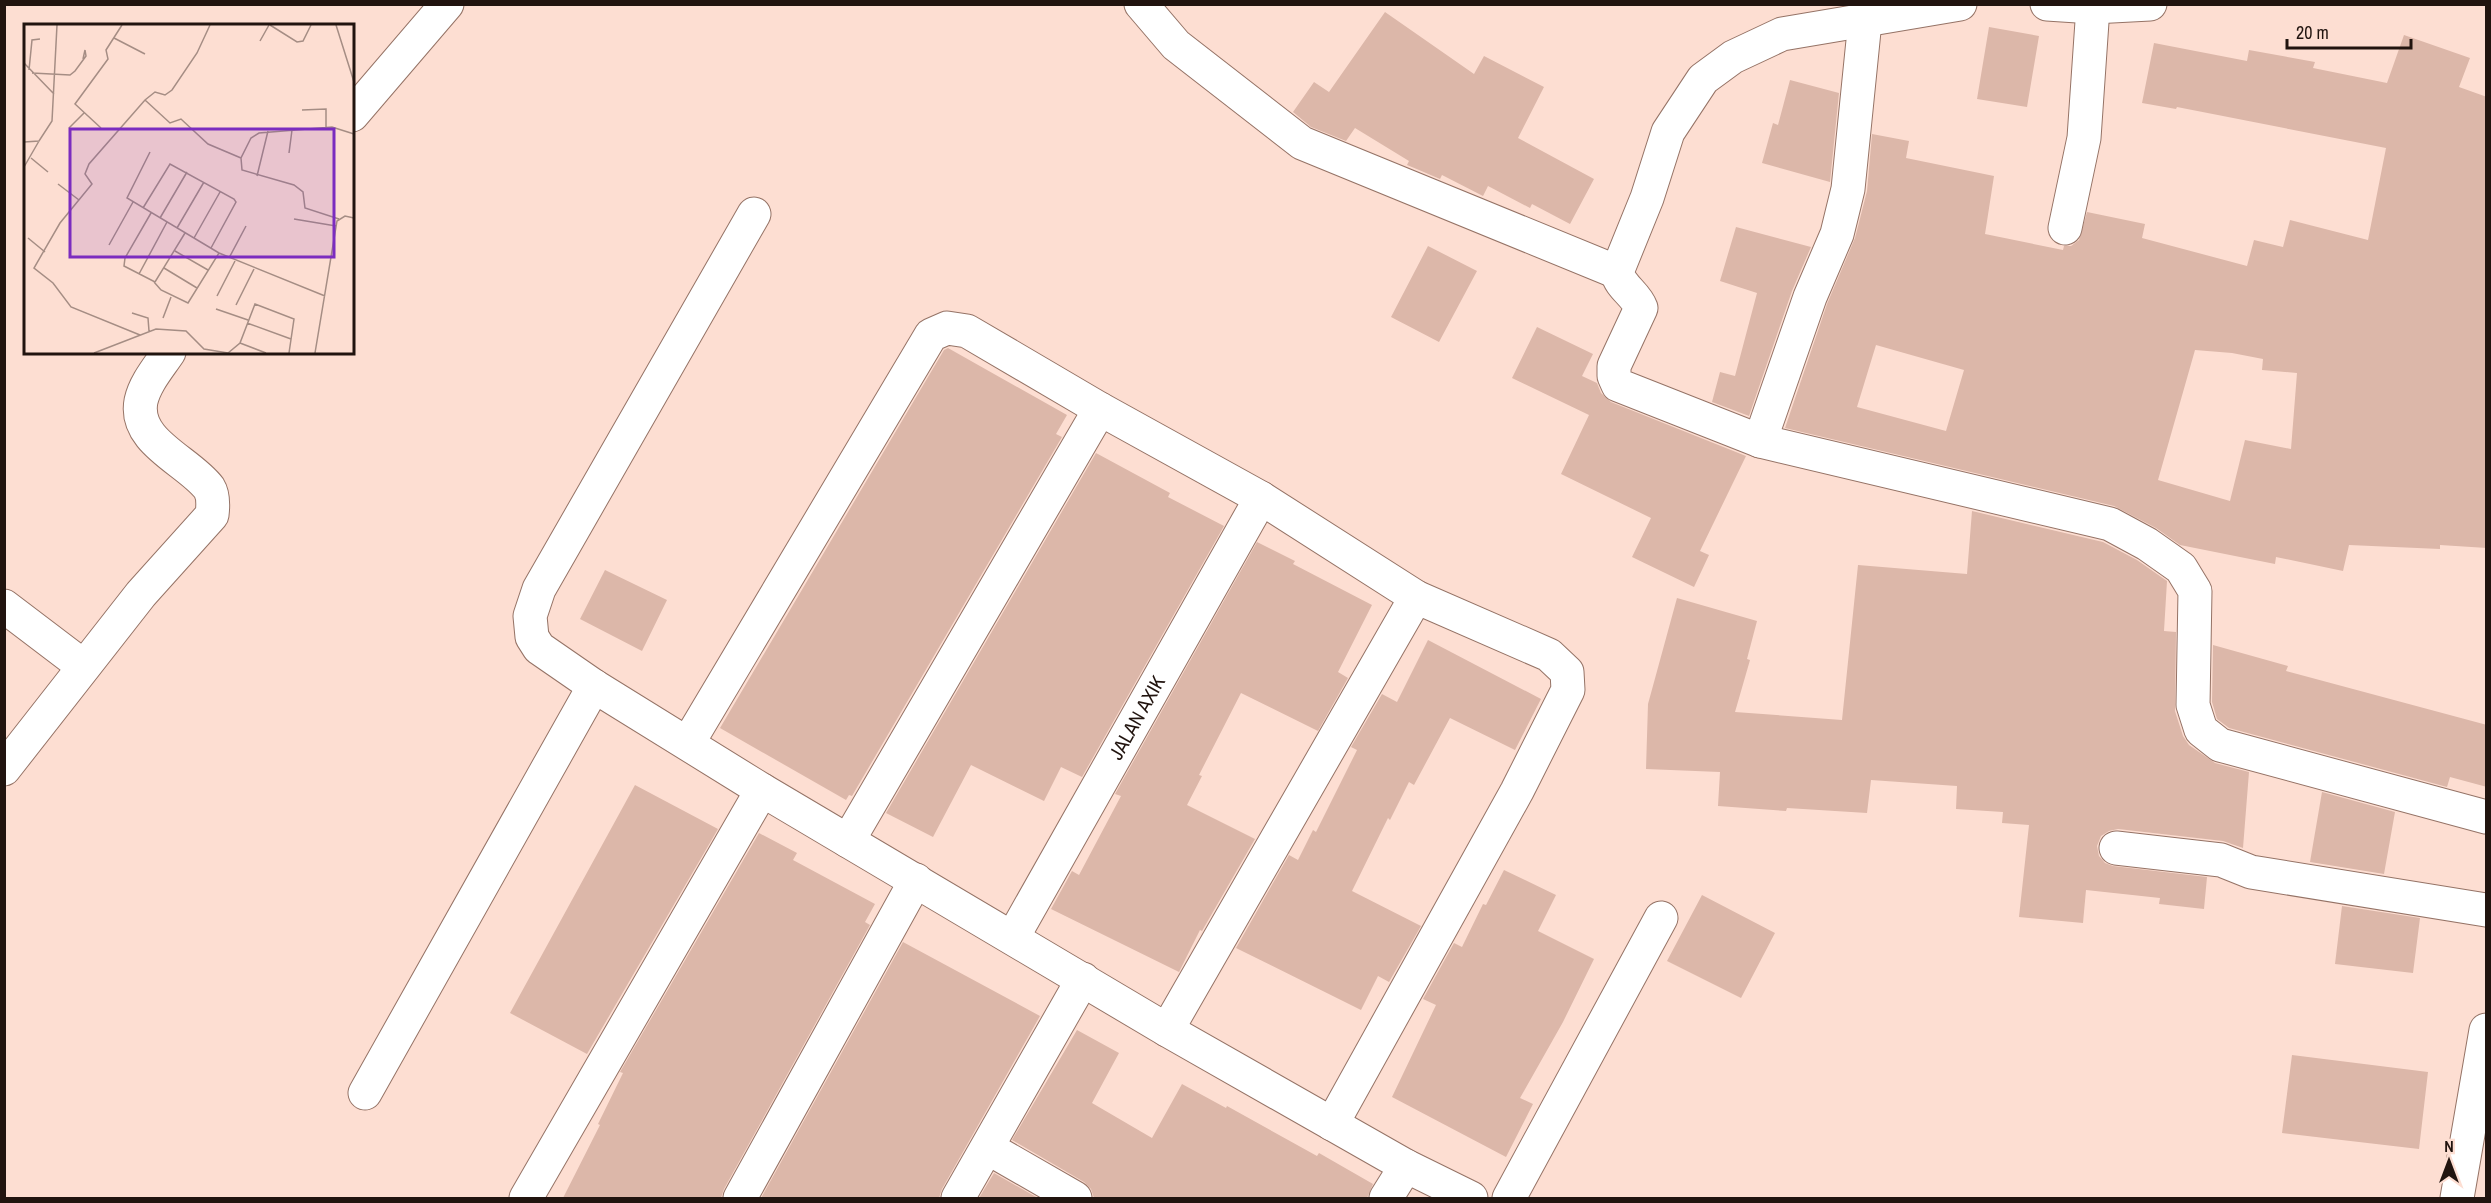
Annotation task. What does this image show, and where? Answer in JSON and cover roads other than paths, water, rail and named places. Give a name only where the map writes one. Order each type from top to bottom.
[{"type":"street","points":[[354,113],[447,4]]},
{"type":"street","points":[[1141,4],[1176,45],[1302,142],[1617,272]]},
{"type":"street","points":[[1960,4],[1782,34],[1733,57],[1703,79],[1668,132],[1647,198],[1617,272],[1618,279],[1641,308],[1614,366],[1614,376],[1618,386],[1760,441],[2110,524],[2147,544],[2181,568],[2195,591],[2193,705],[2201,730],[2220,745],[2487,817]]},
{"type":"street","points":[[2047,4],[2093,7],[2150,4]]},
{"type":"street","points":[[2065,228],[2084,138],[2093,7]]},
{"type":"street","points":[[1760,441],[1810,297],[1837,234],[1848,189],[1865,21]]},
{"type":"street","points":[[754,214],[545,579],[530,616],[532,637],[539,648],[594,686],[762,790],[1167,1030],[1406,1167],[1471,1198]]},
{"type":"street","points":[[688,743],[931,334],[947,328],[967,331],[1100,409],[1261,498],[1416,597],[1549,654],[1567,672],[1568,690],[1517,791],[1332,1124]]},
{"type":"street","points":[[4,769],[141,594],[212,516],[213,502],[210,489],[158,445],[141,421],[141,401],[147,384],[168,354]]},
{"type":"street","points":[[848,841],[1100,409]]},
{"type":"street","name":"JALAN AXIK","points":[[1012,937],[1261,498]]},
{"type":"street","points":[[1167,1030],[1416,597]]},
{"type":"street","points":[[4,606],[83,666]]},
{"type":"street","points":[[365,1093],[594,686]]},
{"type":"street","points":[[526,1198],[762,790]]},
{"type":"street","points":[[2116,848],[2221,860],[2251,872],[2487,909]]},
{"type":"street","points":[[740,1198],[916,880]]},
{"type":"street","points":[[1509,1198],[1661,918]]},
{"type":"street","points":[[958,1198],[1083,979]]},
{"type":"street","points":[[2457,1198],[2478,1140],[2487,1030]]},
{"type":"street","points":[[988,1148],[1075,1198]]},
{"type":"street","points":[[1386,1198],[1406,1167]]}]
